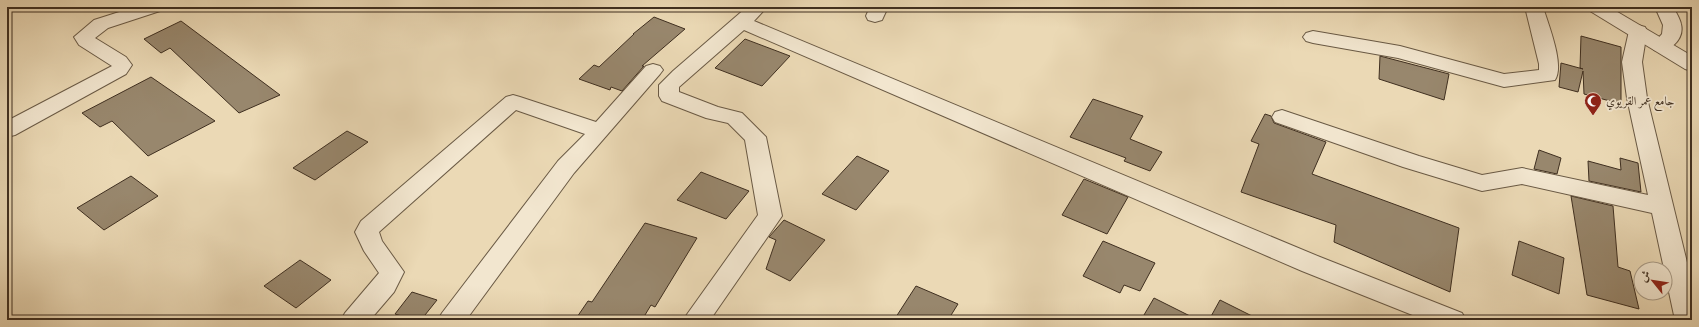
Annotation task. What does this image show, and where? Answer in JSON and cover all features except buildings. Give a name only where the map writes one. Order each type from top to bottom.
[{"type":"street","points":[[7,130],[119,70],[122,66],[119,61],[86,40],[84,36],[101,24],[154,7]]},
{"type":"street","points":[[696,320],[770,216],[755,137],[735,118],[714,113],[669,96],[669,85],[758,7]]},
{"type":"street","points":[[1313,37],[1400,52],[1493,79],[1513,81],[1548,75],[1549,64],[1534,7]]},
{"type":"street","points":[[1596,7],[1692,65]]},
{"type":"street","points":[[1661,46],[1671,36],[1672,25],[1664,7]]},
{"type":"street","points":[[741,23],[762,30],[1311,264],[1454,320]]},
{"type":"street","points":[[1638,31],[1632,62],[1637,98],[1688,320]]},
{"type":"street","points":[[451,320],[566,166],[600,131],[653,70]]},
{"type":"street","points":[[354,320],[385,285],[392,272],[372,245],[367,232],[369,227],[514,102],[600,131]]},
{"type":"street","points":[[1282,117],[1411,162],[1482,183],[1522,176],[1663,207]]},
{"type":"place","name":"جامع عمر القريوي","points":[[1593,116]]}]
